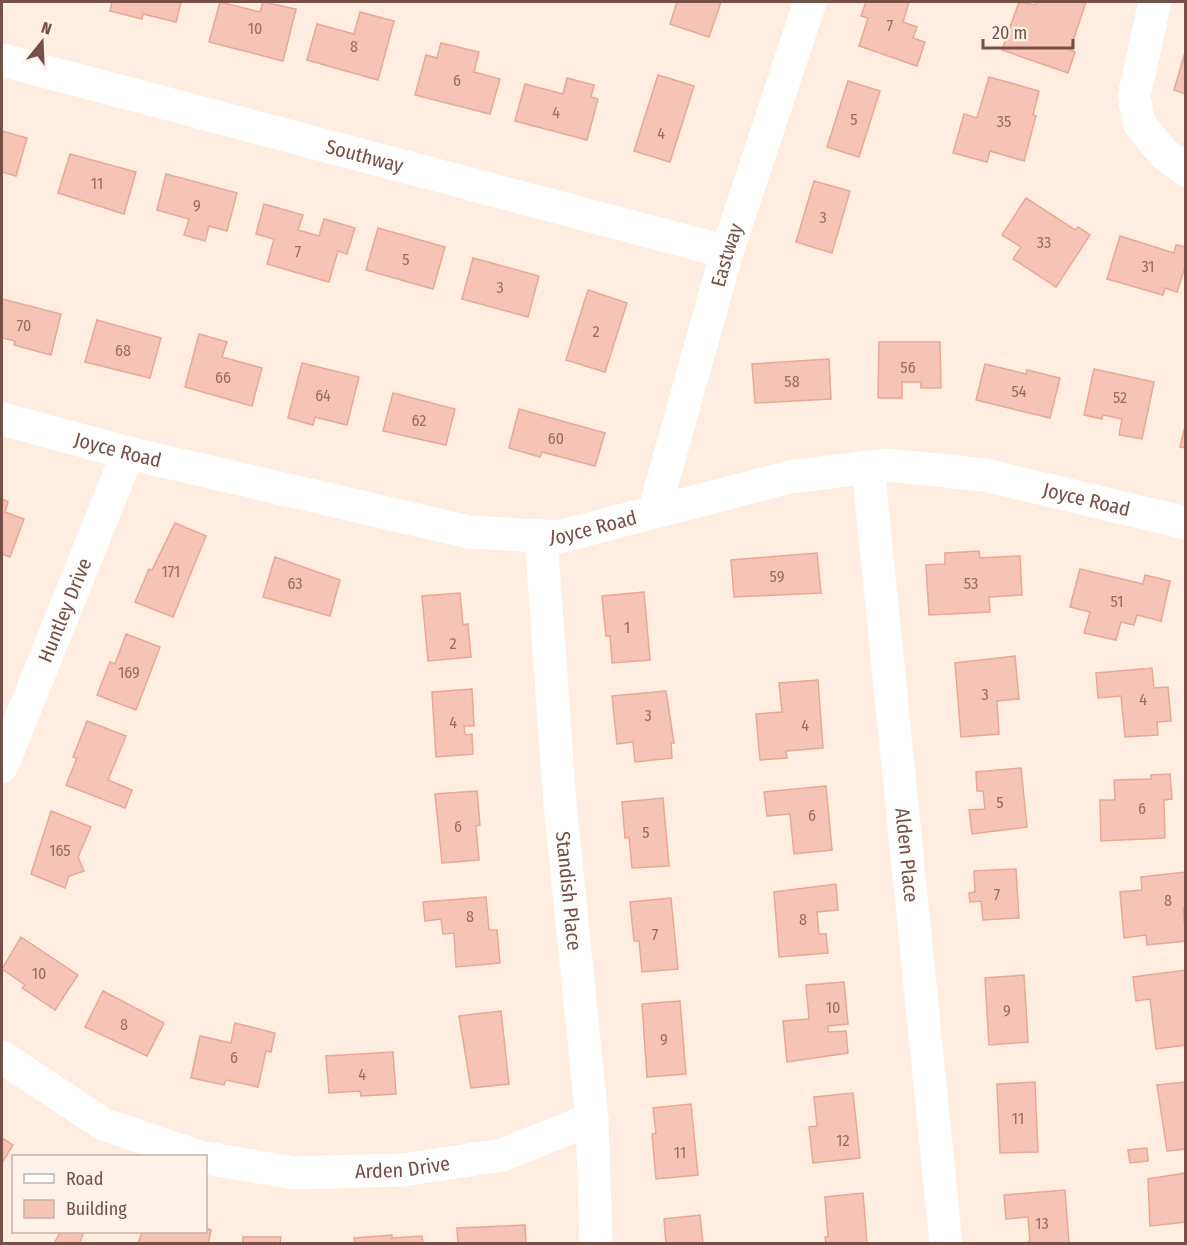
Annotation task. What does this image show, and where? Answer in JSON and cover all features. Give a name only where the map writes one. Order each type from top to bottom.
[{"type":"street","name":"Eastway","points":[[654,512],[727,252],[810,2]]},
{"type":"street","points":[[1155,2],[1134,96],[1139,123],[1174,162]]},
{"type":"street","name":"Southway","points":[[2,60],[727,252]]},
{"type":"street","name":"Joyce Road","points":[[2,419],[128,453],[469,532],[558,537],[790,477],[887,465],[985,475],[1185,523]]},
{"type":"street","name":"Huntley Drive","points":[[2,766],[128,453]]},
{"type":"street","name":"Alden Place","points":[[868,467],[946,1244]]},
{"type":"street","name":"Standish Place","points":[[541,536],[560,804],[592,1119],[596,1244]]},
{"type":"street","points":[[2,1057],[103,1124],[194,1155]]},
{"type":"street","name":"Arden Drive","points":[[207,1158],[294,1173],[403,1170],[502,1155],[592,1119]]},
{"type":"building","points":[[112,2],[181,2],[176,22],[143,14],[142,19],[110,11]]},
{"type":"building","points":[[220,2],[260,12],[263,2],[296,9],[283,61],[209,42]]},
{"type":"building","points":[[677,2],[721,2],[709,37],[670,24]]},
{"type":"building","points":[[866,2],[909,2],[903,22],[917,27],[913,38],[925,42],[917,66],[859,46],[868,18],[861,16]]},
{"type":"building","points":[[1019,2],[1036,5],[1037,2],[1086,2],[1070,50],[1075,52],[1068,73],[1002,50]]},
{"type":"building","points":[[360,12],[394,21],[378,80],[307,60],[317,24],[354,34]]},
{"type":"building","points":[[441,43],[479,52],[474,72],[500,79],[490,114],[415,95],[426,55],[437,58]]},
{"type":"building","points":[[1186,49],[1186,94],[1174,90]]},
{"type":"building","points":[[658,75],[694,86],[670,162],[634,151]]},
{"type":"building","points":[[989,77],[1039,91],[1033,115],[1036,116],[1024,161],[990,151],[987,162],[953,153],[964,114],[977,118]]},
{"type":"building","points":[[567,78],[594,85],[591,97],[598,99],[587,140],[515,121],[525,84],[563,94]]},
{"type":"building","points":[[848,81],[880,91],[859,157],[827,147]]},
{"type":"building","points":[[2,131],[27,138],[16,176],[2,172]]},
{"type":"building","points":[[70,154],[136,172],[124,214],[58,193]]},
{"type":"building","points":[[166,174],[237,193],[227,231],[209,226],[205,241],[184,235],[189,219],[157,210]]},
{"type":"building","points":[[814,181],[850,191],[832,253],[796,242]]},
{"type":"building","points":[[1026,198],[1075,230],[1078,227],[1090,235],[1056,287],[1013,259],[1021,247],[1002,235]]},
{"type":"building","points":[[264,204],[303,215],[298,230],[319,236],[324,219],[355,228],[347,254],[338,251],[329,282],[267,264],[274,239],[256,234]]},
{"type":"building","points":[[378,228],[445,247],[433,289],[366,270]]},
{"type":"building","points":[[1120,236],[1174,253],[1176,245],[1186,247],[1186,264],[1177,292],[1165,288],[1163,295],[1107,279]]},
{"type":"building","points":[[473,258],[539,276],[528,317],[462,299]]},
{"type":"building","points":[[588,290],[627,303],[605,372],[566,360]]},
{"type":"building","points":[[2,299],[61,314],[51,355],[14,345],[15,341],[2,338]]},
{"type":"building","points":[[97,320],[161,338],[150,378],[85,362]]},
{"type":"building","points":[[199,334],[227,342],[222,357],[262,368],[252,406],[185,387]]},
{"type":"building","points":[[879,342],[940,342],[941,388],[921,388],[921,382],[902,382],[902,398],[878,398]]},
{"type":"building","points":[[829,359],[831,399],[755,403],[752,364]]},
{"type":"building","points":[[302,363],[359,377],[347,425],[315,417],[313,425],[288,418]]},
{"type":"building","points":[[985,364],[1026,374],[1027,370],[1060,378],[1050,418],[976,400]]},
{"type":"building","points":[[1094,369],[1154,382],[1142,439],[1119,435],[1122,419],[1103,415],[1102,419],[1084,415]]},
{"type":"building","points":[[393,393],[455,409],[446,445],[383,431]]},
{"type":"building","points":[[519,409],[605,433],[595,466],[542,452],[540,457],[509,448]]},
{"type":"building","points":[[1186,422],[1186,448],[1180,447]]},
{"type":"building","points":[[2,499],[8,502],[5,512],[24,519],[10,557],[2,554]]},
{"type":"building","points":[[175,523],[206,536],[173,617],[135,602],[149,569],[152,570]]},
{"type":"building","points":[[979,551],[980,558],[1020,556],[1022,595],[989,597],[990,612],[929,615],[926,565],[945,564],[945,553]]},
{"type":"building","points":[[817,553],[821,593],[734,597],[731,560]]},
{"type":"building","points":[[275,557],[340,580],[330,616],[263,597]]},
{"type":"building","points":[[1080,569],[1143,584],[1145,575],[1170,581],[1161,621],[1137,615],[1134,625],[1121,622],[1116,640],[1084,633],[1090,612],[1070,607]]},
{"type":"building","points":[[644,592],[650,660],[612,663],[610,636],[606,636],[602,596]]},
{"type":"building","points":[[460,593],[463,625],[468,624],[471,657],[428,661],[422,596]]},
{"type":"building","points":[[126,634],[160,647],[136,710],[97,695],[110,662],[115,664]]},
{"type":"building","points":[[1015,656],[1019,699],[997,701],[999,734],[961,737],[955,663]]},
{"type":"building","points":[[1152,668],[1154,688],[1168,687],[1171,721],[1157,722],[1158,735],[1125,737],[1121,696],[1098,698],[1096,673]]},
{"type":"building","points":[[818,680],[823,748],[786,751],[787,758],[760,760],[756,714],[782,712],[779,683]]},
{"type":"building","points":[[472,689],[474,726],[464,726],[465,735],[472,734],[473,754],[436,757],[432,692]]},
{"type":"building","points":[[666,691],[674,743],[671,743],[672,758],[635,762],[633,742],[617,744],[612,696]]},
{"type":"building","points":[[87,721],[126,736],[108,780],[132,790],[125,808],[66,785],[77,758],[73,757]]},
{"type":"building","points":[[1021,768],[1027,827],[972,834],[969,810],[985,809],[983,791],[977,791],[976,772]]},
{"type":"building","points":[[1170,774],[1172,799],[1164,800],[1165,838],[1101,841],[1100,800],[1115,800],[1114,780],[1151,779],[1151,775]]},
{"type":"building","points":[[826,786],[832,850],[794,854],[790,814],[767,816],[764,792]]},
{"type":"building","points":[[477,791],[480,825],[476,826],[479,860],[442,863],[435,794]]},
{"type":"building","points":[[663,798],[669,866],[632,868],[629,837],[625,838],[622,802]]},
{"type":"building","points":[[51,811],[91,827],[78,857],[84,871],[69,876],[65,888],[31,874]]},
{"type":"building","points":[[1016,869],[1019,918],[983,920],[981,901],[970,902],[969,893],[975,892],[974,871]]},
{"type":"building","points":[[1186,872],[1186,907],[1183,908],[1186,941],[1147,945],[1146,935],[1124,938],[1120,892],[1142,890],[1141,877]]},
{"type":"building","points":[[836,884],[838,910],[817,912],[819,934],[826,934],[828,953],[779,957],[774,892]]},
{"type":"building","points":[[486,897],[489,930],[497,930],[500,963],[456,967],[454,933],[443,934],[441,919],[425,921],[423,902]]},
{"type":"building","points":[[671,898],[678,969],[642,972],[639,941],[634,941],[630,902]]},
{"type":"building","points":[[21,937],[78,975],[55,1010],[22,988],[25,985],[2,969]]},
{"type":"building","points":[[1186,970],[1186,1045],[1156,1049],[1150,999],[1136,1001],[1133,977]]},
{"type":"building","points":[[1024,975],[1028,1042],[989,1045],[985,978]]},
{"type":"building","points":[[844,982],[848,1024],[828,1026],[828,1032],[846,1031],[848,1053],[787,1062],[783,1021],[809,1019],[806,985]]},
{"type":"building","points":[[103,991],[164,1023],[147,1056],[85,1027]]},
{"type":"building","points":[[680,1001],[686,1074],[647,1077],[642,1004]]},
{"type":"building","points":[[501,1011],[509,1084],[471,1088],[459,1016]]},
{"type":"building","points":[[235,1023],[275,1033],[271,1052],[266,1051],[258,1087],[226,1080],[224,1085],[191,1078],[200,1036],[231,1043]]},
{"type":"building","points":[[393,1052],[396,1094],[361,1096],[360,1091],[329,1093],[326,1056]]},
{"type":"building","points":[[1035,1082],[1038,1152],[1000,1153],[997,1084]]},
{"type":"building","points":[[1186,1082],[1186,1149],[1167,1151],[1157,1085]]},
{"type":"building","points":[[853,1093],[860,1158],[813,1163],[809,1127],[817,1126],[814,1097]]},
{"type":"building","points":[[691,1104],[698,1175],[656,1179],[652,1134],[656,1133],[653,1108]]},
{"type":"building","points":[[2,1138],[13,1145],[2,1163]]},
{"type":"building","points":[[1147,1148],[1148,1161],[1130,1163],[1128,1150]]},
{"type":"building","points":[[1186,1173],[1186,1222],[1150,1226],[1148,1179]]},
{"type":"building","points":[[1065,1190],[1069,1244],[1023,1244],[1030,1241],[1028,1217],[1006,1219],[1004,1195]]},
{"type":"building","points":[[863,1193],[867,1244],[826,1244],[825,1237],[828,1237],[825,1197]]},
{"type":"building","points":[[700,1215],[703,1244],[666,1244],[664,1219]]},
{"type":"building","points":[[525,1225],[526,1244],[458,1244],[457,1228]]},
{"type":"building","points":[[207,1228],[211,1230],[208,1244],[138,1244],[142,1233],[207,1233]]},
{"type":"building","points":[[60,1233],[84,1233],[79,1244],[54,1244]]},
{"type":"building","points":[[392,1235],[392,1238],[422,1236],[423,1244],[355,1244],[354,1238]]},
{"type":"building","points":[[243,1237],[281,1237],[280,1243],[312,1244],[243,1244]]}]
